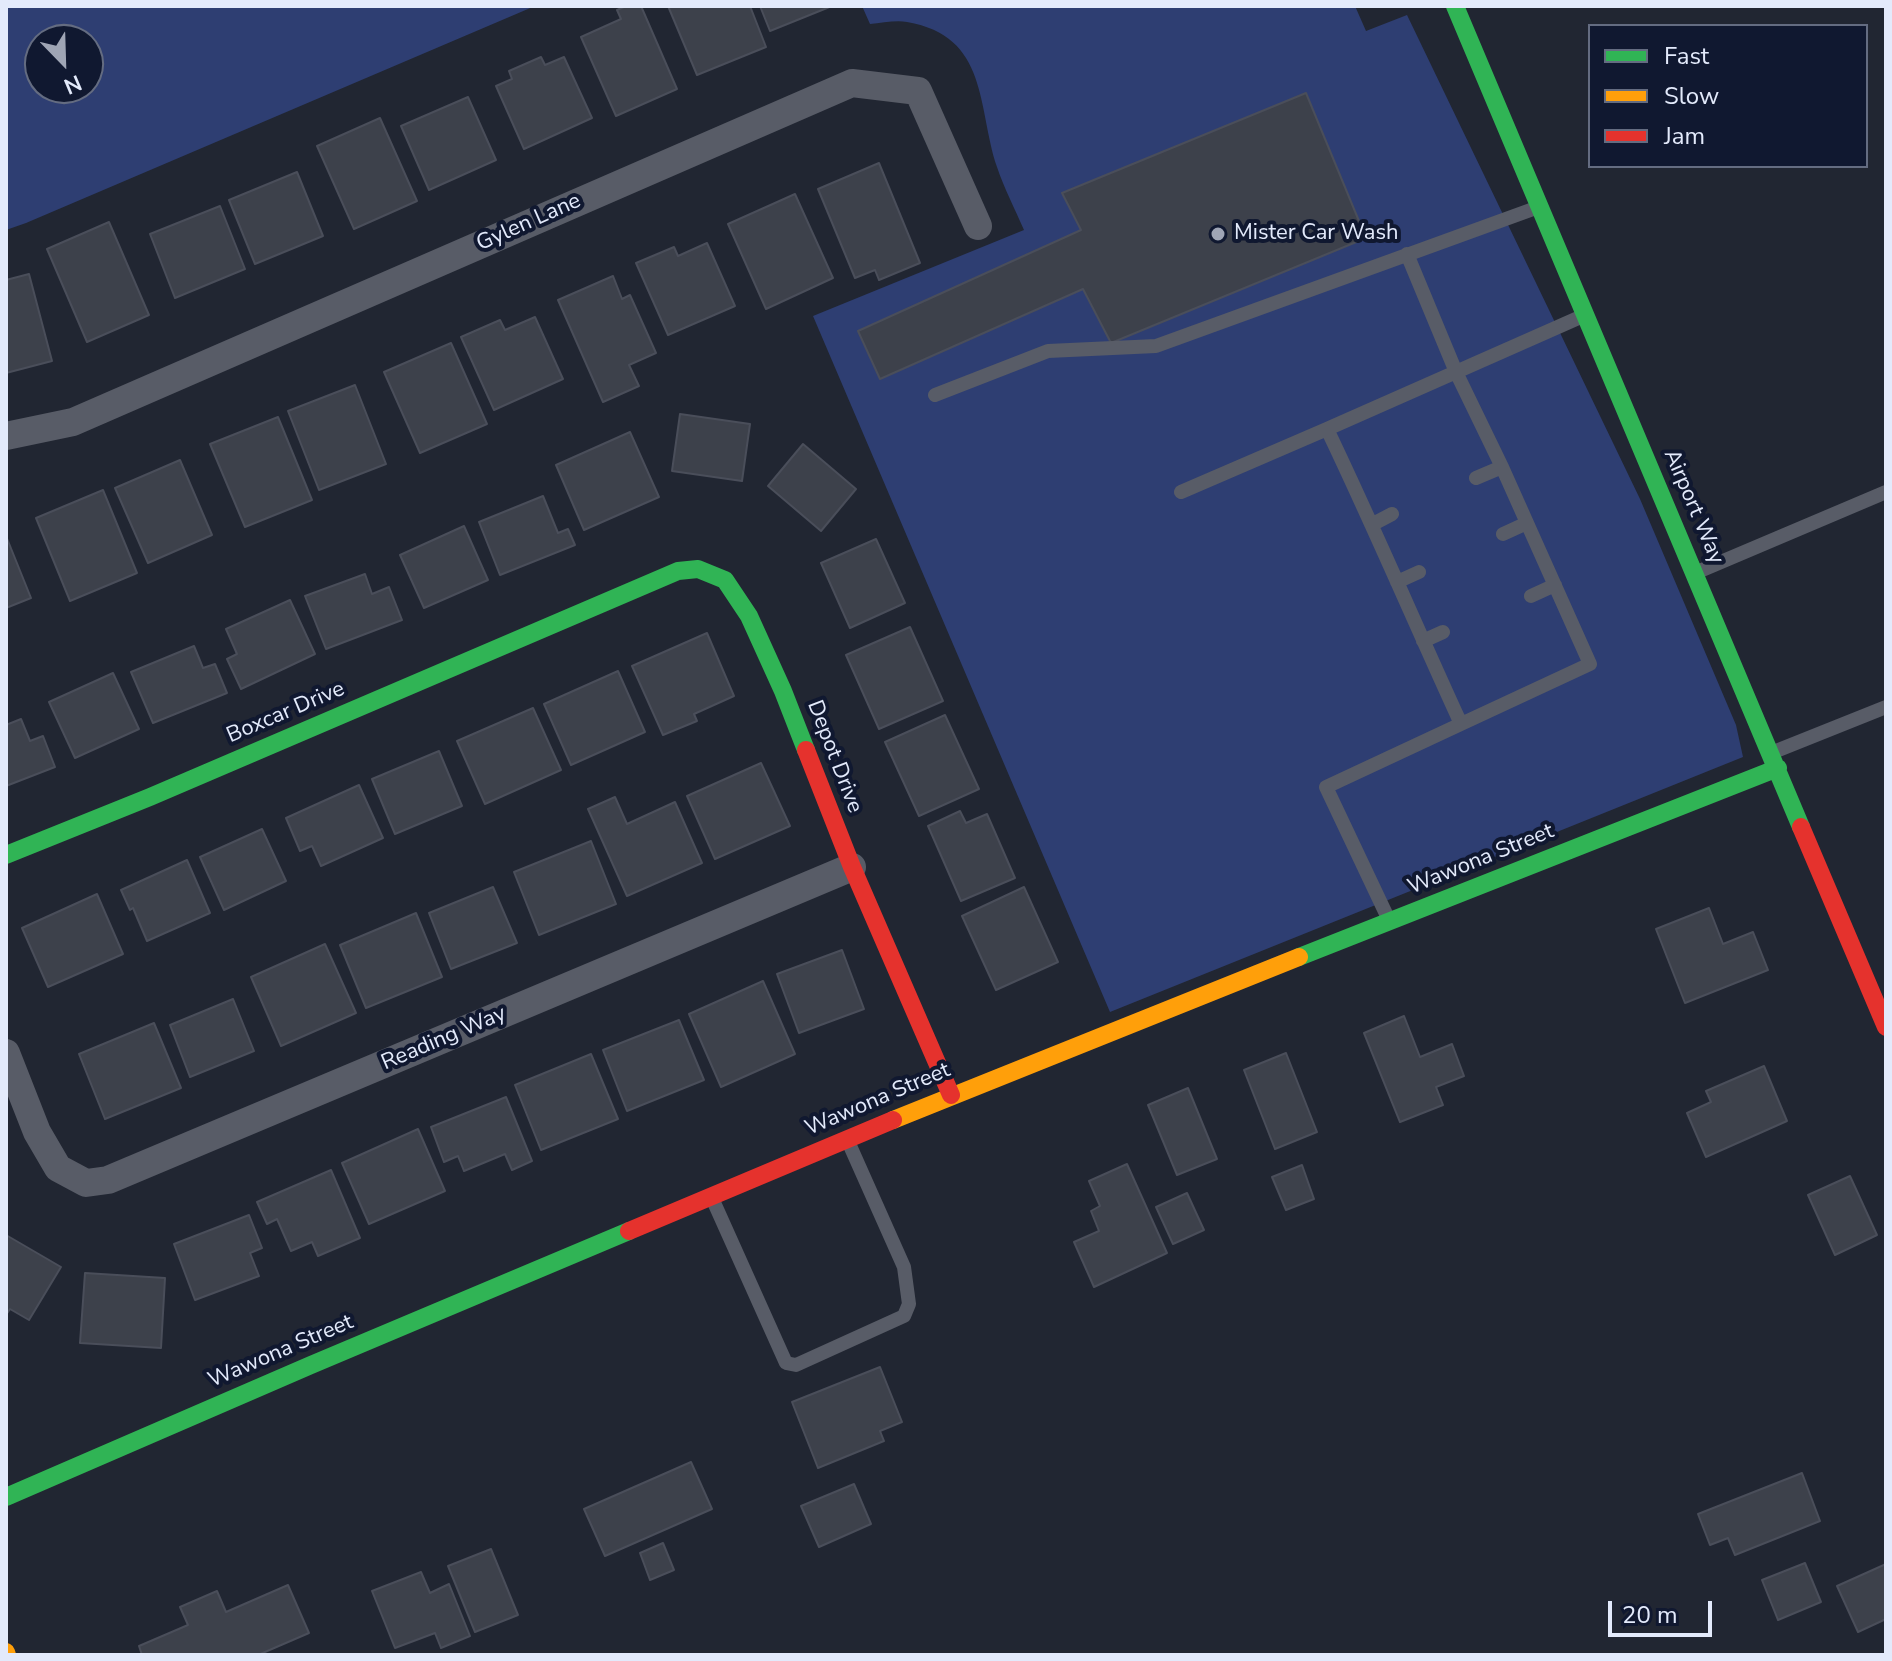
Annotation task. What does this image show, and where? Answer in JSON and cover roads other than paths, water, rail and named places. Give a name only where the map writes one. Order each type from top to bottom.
[{"type":"street","name":"Airport Way","points":[[1455,6],[1886,1027]]},
{"type":"street","name":"Gylen Lane","points":[[6,436],[73,422],[852,83],[918,91],[978,226]]},
{"type":"street","name":"Depot Drive","points":[[583,612],[678,571],[698,569],[725,580],[749,616],[783,691],[852,867],[951,1095]]},
{"type":"street","name":"Boxcar Drive","points":[[6,855],[150,797],[583,612]]},
{"type":"street","name":"Wawona Street","points":[[6,1497],[951,1095],[1390,922],[1774,761]]},
{"type":"street","name":"Reading Way","points":[[6,1053],[37,1132],[58,1168],[86,1183],[108,1180],[852,867]]},
{"type":"lane","points":[[935,395],[1048,351],[1156,346],[1540,207]]},
{"type":"lane","points":[[1390,922],[1326,787],[1590,664],[1456,372],[1407,254]]},
{"type":"lane","points":[[1181,492],[1586,315]]},
{"type":"lane","points":[[1327,429],[1373,524],[1461,724]]},
{"type":"lane","points":[[1476,478],[1502,467]]},
{"type":"lane","points":[[1695,573],[1886,492]]},
{"type":"lane","points":[[1373,524],[1392,514]]},
{"type":"lane","points":[[1503,534],[1527,523]]},
{"type":"lane","points":[[1397,582],[1419,572]]},
{"type":"lane","points":[[1531,596],[1555,585]]},
{"type":"lane","points":[[1423,641],[1443,632]]},
{"type":"lane","points":[[1774,761],[1886,707]]},
{"type":"lane","points":[[711,1196],[786,1363],[796,1365],[904,1316],[909,1304],[904,1267],[847,1139]]},
{"type":"place","name":"Mister Car Wash","points":[[1218,234]]}]
